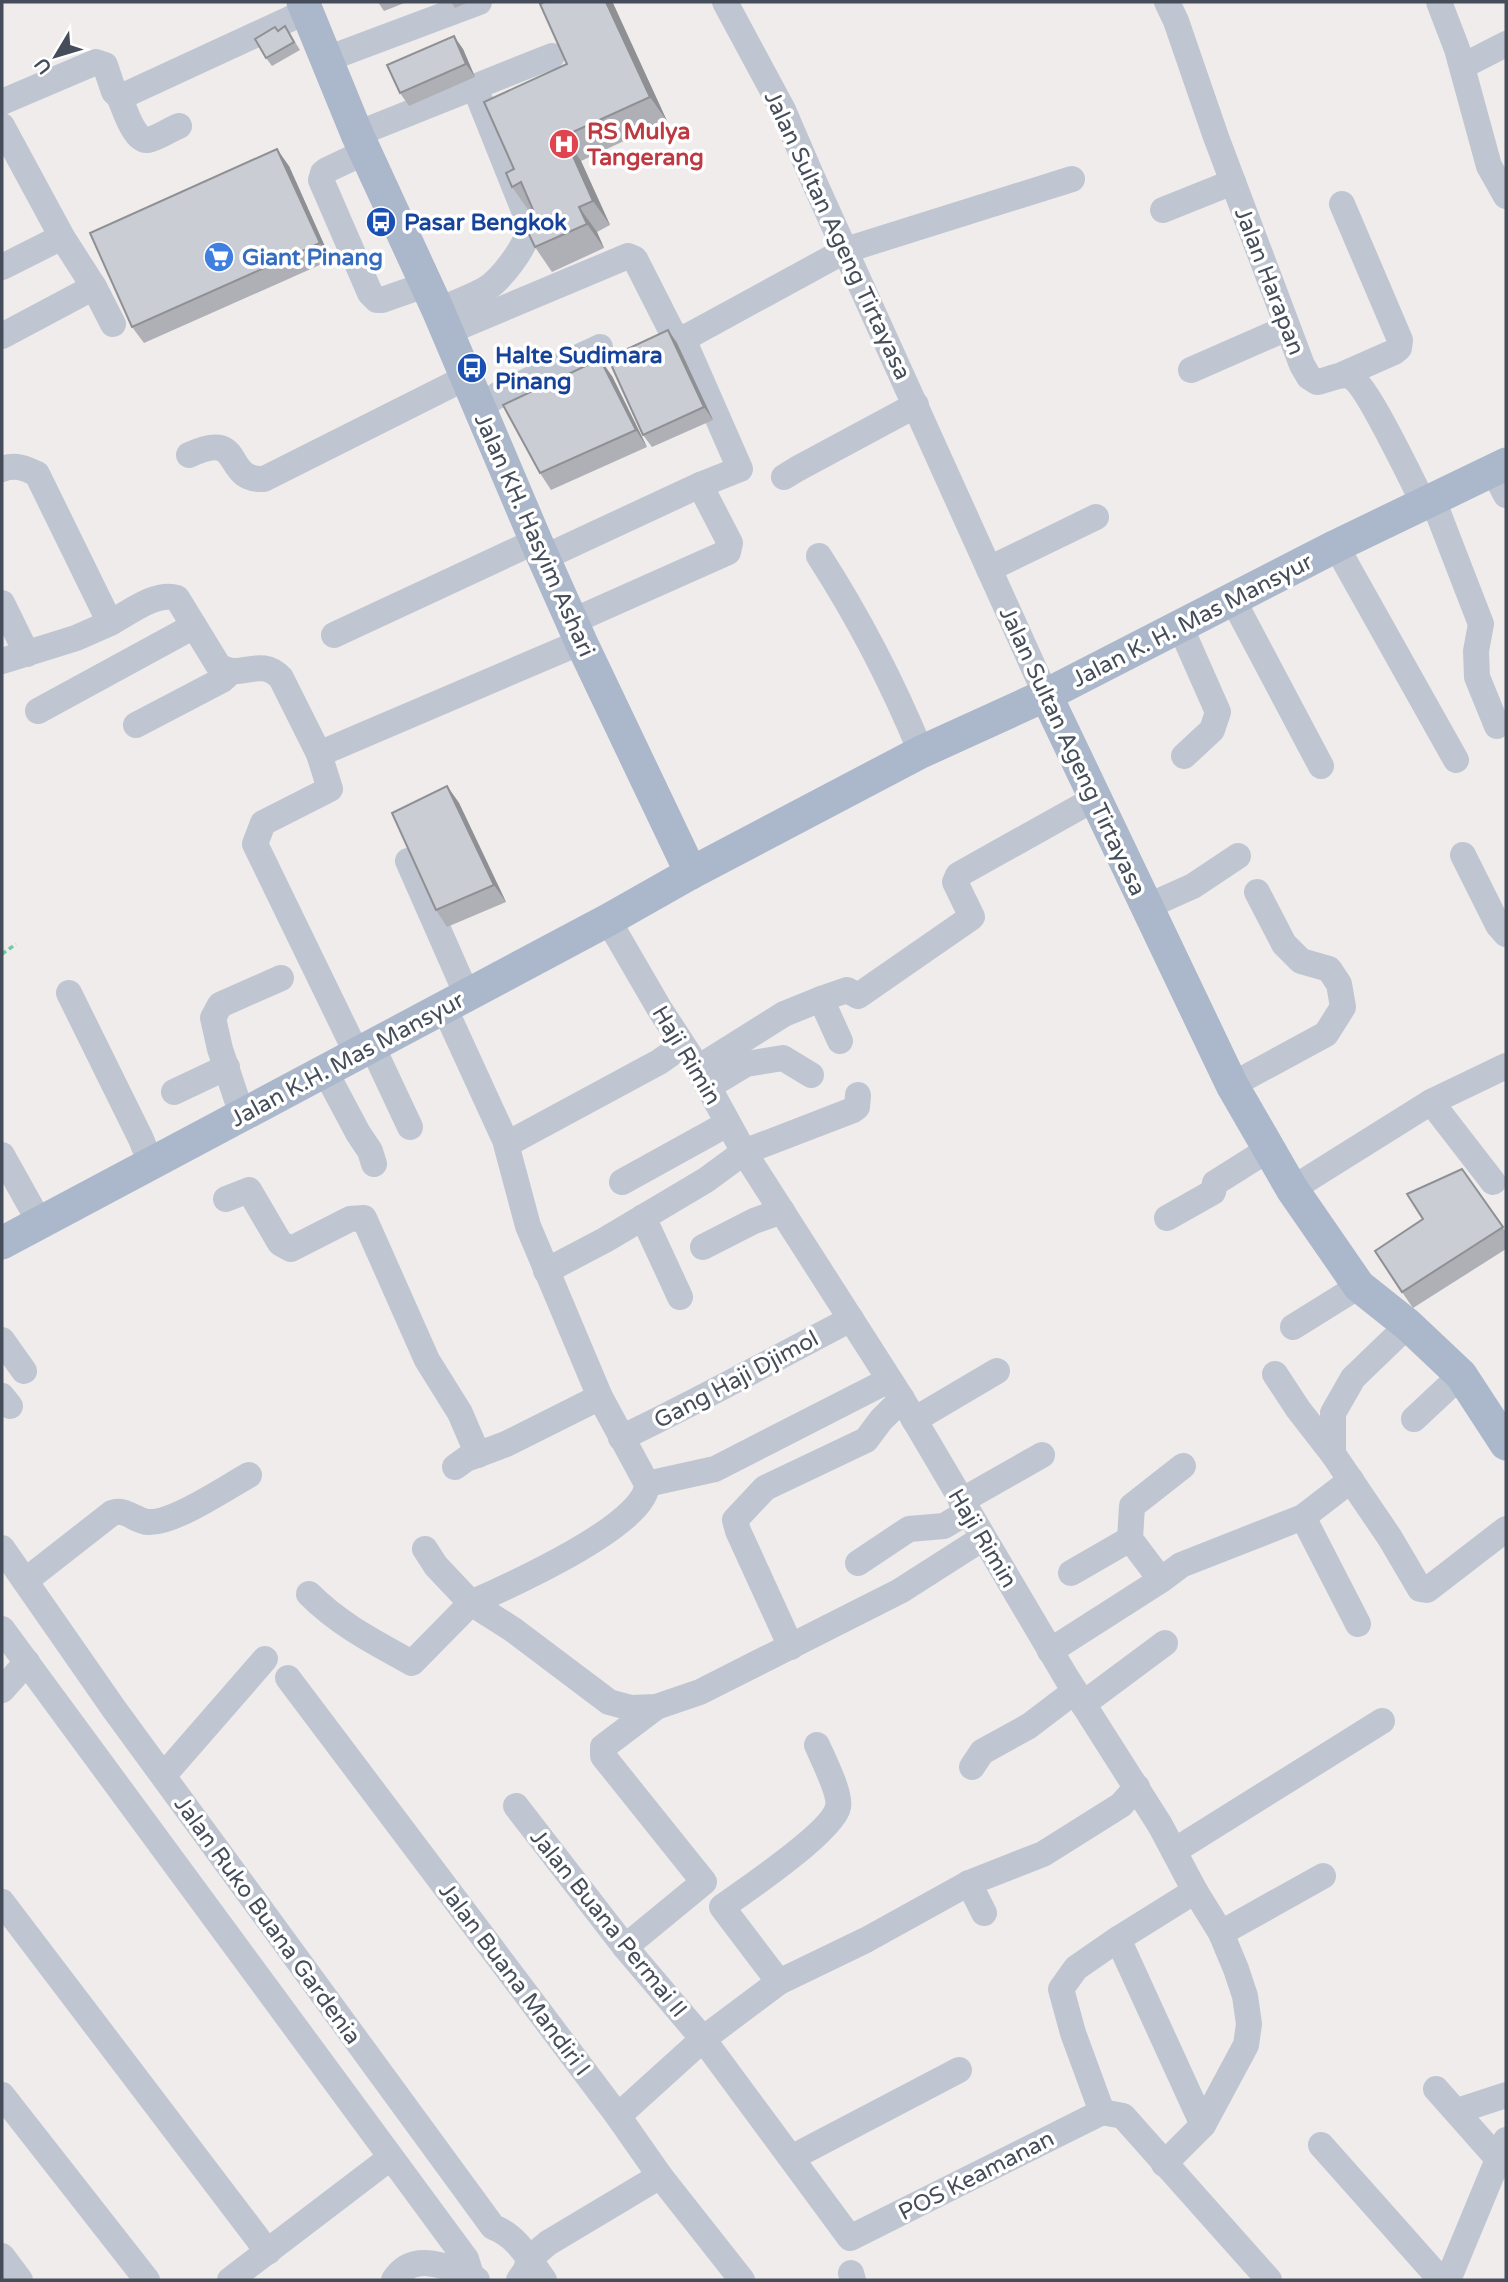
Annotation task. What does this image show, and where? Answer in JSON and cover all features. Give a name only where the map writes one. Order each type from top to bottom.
[{"type":"main road","name":"Jalan KH. Hasyim Ashari","points":[[305,7],[361,143],[467,377],[539,549],[691,873]]},
{"type":"main road","name":"Jalan K. H. Mas Mansyur","points":[[691,873],[921,752],[1046,695],[1336,545],[1429,502],[1502,477]]},
{"type":"main road","name":"Jalan Sultan Ageng Tirtayasa","points":[[1046,695],[1232,1086],[1292,1189],[1359,1286],[1408,1325],[1461,1375],[1503,1429]]},
{"type":"main road","name":"Jalan K.H. Mas Mansyur","points":[[2,1243],[608,920],[691,873]]},
{"type":"street","points":[[327,59],[448,7],[479,2]]},
{"type":"street","name":"Jalan Sultan Ageng Tirtayasa","points":[[725,2],[783,110],[1046,695]]},
{"type":"street","name":"Jalan Harapan","points":[[1167,2],[1287,328],[1309,377],[1317,382],[1345,374],[1399,348],[1400,340],[1342,204]]},
{"type":"street","points":[[1439,2],[1463,66],[1489,166],[1506,196]]},
{"type":"street","points":[[119,96],[305,7]]},
{"type":"street","points":[[1463,66],[1506,44]]},
{"type":"street","points":[[334,635],[740,469],[683,339],[672,332],[635,259],[628,256],[437,309],[377,300],[370,293],[321,180],[323,173],[361,143],[475,88],[552,56]]},
{"type":"street","points":[[2,102],[96,62],[105,65],[114,92],[119,96],[136,135],[141,139],[147,140],[179,126]]},
{"type":"street","points":[[437,309],[486,289],[500,278],[514,260],[528,229],[527,218],[475,88]]},
{"type":"street","points":[[4,137],[94,287],[113,324]]},
{"type":"street","points":[[683,339],[846,250],[1072,179]]},
{"type":"street","points":[[1163,210],[1233,182]]},
{"type":"street","points":[[2,267],[62,237]]},
{"type":"street","points":[[2,336],[94,287]]},
{"type":"street","points":[[1191,370],[1287,328]]},
{"type":"street","points":[[480,408],[499,394],[600,347]]},
{"type":"street","points":[[1345,374],[1353,377],[1370,400],[1429,502],[1481,624],[1476,651],[1476,677],[1497,726]]},
{"type":"street","points":[[188,455],[207,446],[220,447],[243,474],[253,479],[264,479],[467,377]]},
{"type":"street","points":[[784,477],[916,405]]},
{"type":"street","points":[[2,469],[23,467],[37,474],[110,623]]},
{"type":"street","points":[[318,754],[577,631],[728,552],[730,543],[700,485]]},
{"type":"street","points":[[989,569],[1096,517]]},
{"type":"street","points":[[1336,545],[1456,760]]},
{"type":"street","points":[[819,556],[847,600],[900,701],[921,752]]},
{"type":"street","points":[[2,661],[76,638],[169,595],[177,598],[223,669],[232,671],[265,667],[274,670],[281,678],[318,754],[330,789],[263,823],[256,844],[365,1050],[410,1127]]},
{"type":"street","points":[[1232,598],[1321,766]]},
{"type":"street","points":[[2,603],[27,654]]},
{"type":"street","points":[[38,711],[194,626]]},
{"type":"street","points":[[1180,626],[1218,712],[1212,730],[1184,756]]},
{"type":"street","points":[[136,725],[222,680],[232,671]]},
{"type":"street","points":[[703,1078],[784,1014],[847,990],[858,996],[972,917],[955,882],[958,874],[1094,799]]},
{"type":"street","points":[[1463,855],[1498,925],[1506,934]]},
{"type":"street","points":[[1146,907],[1193,886],[1237,856]]},
{"type":"street","points":[[309,1594],[326,1611],[352,1630],[412,1662],[471,1603],[595,1541],[642,1501],[647,1492],[647,1484],[600,1396],[528,1226],[507,1144],[408,861]]},
{"type":"street","points":[[1232,1086],[1326,1034],[1343,1007],[1339,984],[1329,969],[1301,961],[1284,944],[1256,892]]},
{"type":"street","name":"Haji Rimin","points":[[608,920],[703,1078],[727,1124],[902,1399],[1079,1698],[1137,1787],[1221,1933],[1245,1996],[1249,2024],[1246,2045],[1203,2125],[1171,2172]]},
{"type":"street","points":[[242,1115],[219,1049],[213,1018],[219,1005],[281,978]]},
{"type":"street","points":[[69,993],[151,1164]]},
{"type":"street","points":[[821,999],[840,1041]]},
{"type":"street","points":[[507,1144],[659,1062],[682,1046]]},
{"type":"street","points":[[703,1078],[746,1064],[783,1058],[811,1075]]},
{"type":"street","points":[[1292,1189],[1431,1102],[1506,1066]]},
{"type":"street","points":[[174,1092],[227,1067]]},
{"type":"street","points":[[325,1071],[370,1151],[374,1164]]},
{"type":"street","points":[[546,1272],[706,1180],[744,1152],[853,1111],[857,1107],[858,1095]]},
{"type":"street","points":[[1431,1102],[1493,1182]]},
{"type":"street","points":[[622,1182],[727,1124]]},
{"type":"street","points":[[1167,1218],[1213,1192],[1215,1183],[1269,1149]]},
{"type":"street","points":[[2,1155],[40,1223]]},
{"type":"street","points":[[226,1199],[249,1189],[280,1243],[291,1249],[350,1219],[364,1218],[427,1360],[460,1413],[478,1455]]},
{"type":"street","points":[[703,1247],[754,1221],[782,1211]]},
{"type":"street","points":[[643,1217],[680,1297]]},
{"type":"street","points":[[1293,1327],[1359,1286]]},
{"type":"street","name":"Gang Haji Djimol","points":[[621,1438],[688,1407],[850,1319]]},
{"type":"street","points":[[1334,1454],[1333,1413],[1353,1378],[1408,1325]]},
{"type":"street","points":[[2,1339],[24,1371]]},
{"type":"street","points":[[647,1484],[715,1469],[902,1399],[997,1371]]},
{"type":"street","points":[[1275,1374],[1298,1409],[1334,1454],[1420,1589],[1423,1591],[1506,1529]]},
{"type":"street","points":[[1414,1419],[1461,1375]]},
{"type":"street","points":[[455,1467],[600,1396]]},
{"type":"street","points":[[791,1647],[735,1520],[765,1488],[866,1440],[902,1399]]},
{"type":"street","points":[[858,1563],[909,1529],[944,1526],[964,1506],[1042,1455]]},
{"type":"street","points":[[1160,1580],[1130,1539],[1132,1506],[1183,1466]]},
{"type":"street","points":[[25,1581],[112,1513],[122,1511],[147,1522],[163,1519],[184,1511],[249,1475]]},
{"type":"street","points":[[1051,1651],[1181,1564],[1303,1517],[1351,1480]]},
{"type":"street","points":[[1303,1517],[1358,1624]]},
{"type":"street","points":[[425,1549],[436,1566],[471,1603],[512,1629],[609,1702],[631,1707],[656,1707],[700,1692],[900,1591],[983,1538]]},
{"type":"street","points":[[1071,1573],[1130,1539]]},
{"type":"street","name":"Jalan Ruko Buana Gardenia","points":[[2,1548],[114,1709],[492,2227],[512,2237],[530,2273]]},
{"type":"street","name":"Jalan Ruko Buana Gardenia","points":[[2,1629],[466,2259],[474,2278]]},
{"type":"street","points":[[972,1767],[982,1752],[1079,1698],[1165,1643]]},
{"type":"street","points":[[164,1775],[265,1659]]},
{"type":"street","points":[[2,1690],[27,1662]]},
{"type":"street","name":"Jalan Buana Mandiri I","points":[[288,1678],[618,2116],[660,2176],[742,2280]]},
{"type":"street","points":[[625,1947],[704,1882],[603,1756],[603,1747],[609,1741],[627,1731],[656,1707]]},
{"type":"street","points":[[80,1736],[114,1709]]},
{"type":"street","points":[[1174,1851],[1382,1721]]},
{"type":"street","points":[[779,1982],[722,1907],[803,1847],[835,1814],[838,1799],[817,1745]]},
{"type":"street","points":[[618,2116],[703,2039],[779,1982],[866,1940],[969,1883],[1043,1854],[1121,1805],[1137,1787]]},
{"type":"street","name":"Jalan Buana Permai II","points":[[516,1806],[625,1947],[703,2039],[793,2157],[850,2238]]},
{"type":"street","points":[[1221,1933],[1323,1876]]},
{"type":"street","points":[[969,1883],[984,1913]]},
{"type":"street","points":[[1195,1891],[1118,1938],[1076,1968],[1061,1989],[1073,2033],[1102,2112],[1123,2116],[1269,2280]]},
{"type":"street","points":[[2,1902],[268,2252]]},
{"type":"street","points":[[1118,1938],[1203,2125]]},
{"type":"street","points":[[300,2035],[333,2010]]},
{"type":"street","points":[[793,2157],[959,2070]]},
{"type":"street","points":[[1436,2089],[1457,2111],[1502,2149],[1448,2280]]},
{"type":"street","points":[[2,2095],[147,2280]]},
{"type":"street","points":[[1457,2111],[1506,2095]]},
{"type":"street","name":"POS Keamanan","points":[[850,2238],[1102,2112]]},
{"type":"street","points":[[1321,2145],[1441,2280]]},
{"type":"street","points":[[230,2280],[390,2158]]},
{"type":"street","points":[[530,2273],[548,2243],[660,2176]]},
{"type":"street","points":[[2,2256],[20,2280]]},
{"type":"street","points":[[394,2280],[400,2271],[422,2261],[474,2278]]},
{"type":"path","points":[[2,954],[16,944]]},
{"type":"building","name":"RS Mulya Tangerang","points":[[606,2],[650,97],[564,136],[593,201],[579,207],[587,224],[535,247],[524,224],[537,219],[521,182],[512,187],[506,173],[514,169],[484,102],[567,64],[540,4]]},
{"type":"building","points":[[285,26],[294,42],[266,58],[255,39],[275,27],[278,31]]},
{"type":"building","points":[[454,36],[466,64],[400,93],[387,65]]},
{"type":"building","points":[[277,149],[320,243],[132,327],[90,233]]},
{"type":"building","points":[[668,330],[704,407],[643,435],[608,358]]},
{"type":"building","points":[[600,359],[636,430],[540,473],[503,405]]},
{"type":"building","points":[[447,786],[494,885],[436,910],[392,813]]},
{"type":"building","points":[[1462,1169],[1503,1227],[1402,1292],[1375,1251],[1423,1219],[1407,1194]]},
{"type":"place","name":"RS Mulya Tangerang","points":[[564,144]]},
{"type":"place","name":"Pasar Bengkok","points":[[381,222]]},
{"type":"place","name":"Giant Pinang","points":[[219,257]]},
{"type":"place","name":"Halte Sudimara Pinang","points":[[472,368]]}]
